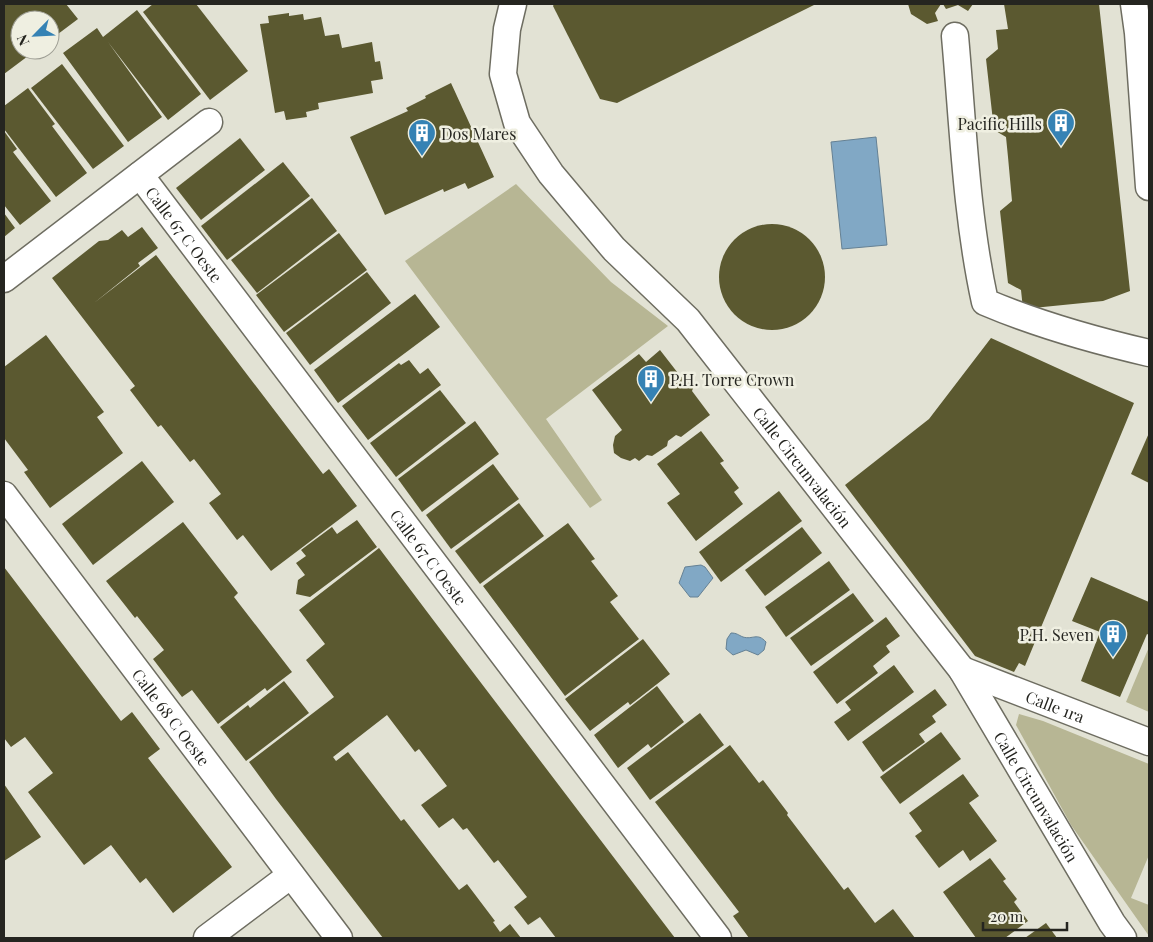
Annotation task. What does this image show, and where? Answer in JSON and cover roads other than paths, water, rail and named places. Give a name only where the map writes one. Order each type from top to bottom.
[{"type":"street","name":"Calle Circunvalación","points":[[513,4],[507,29],[503,74],[516,123],[551,174],[614,249],[688,320],[962,670],[1112,924],[1123,938]]},
{"type":"street","points":[[1134,4],[1138,34],[1149,187]]},
{"type":"street","points":[[955,36],[972,223],[977,264],[985,302],[1017,316],[1081,337],[1149,353]]},
{"type":"street","points":[[4,279],[209,122]]},
{"type":"street","name":"Calle 67 C Oeste","points":[[140,175],[718,938]]},
{"type":"street","name":"Calle 68 C Oeste","points":[[4,495],[339,938]]},
{"type":"street","name":"Calle 1ra","points":[[962,670],[1149,742]]},
{"type":"street","points":[[207,938],[291,875]]},
{"type":"water","points":[[876,137],[887,245],[842,249],[831,142]]},
{"type":"water","points":[[701,565],[705,567],[713,578],[698,597],[690,597],[679,583],[685,567]]},
{"type":"water","points":[[731,633],[746,638],[760,637],[766,642],[764,650],[758,655],[746,650],[733,655],[726,649],[727,639]]},
{"type":"place","name":"Pacific Hills","points":[[1061,147]]},
{"type":"place","name":"Dos Mares","points":[[422,157]]},
{"type":"place","name":"P.H. Torre Crown","points":[[651,403]]},
{"type":"place","name":"P.H. Seven","points":[[1113,658]]}]
